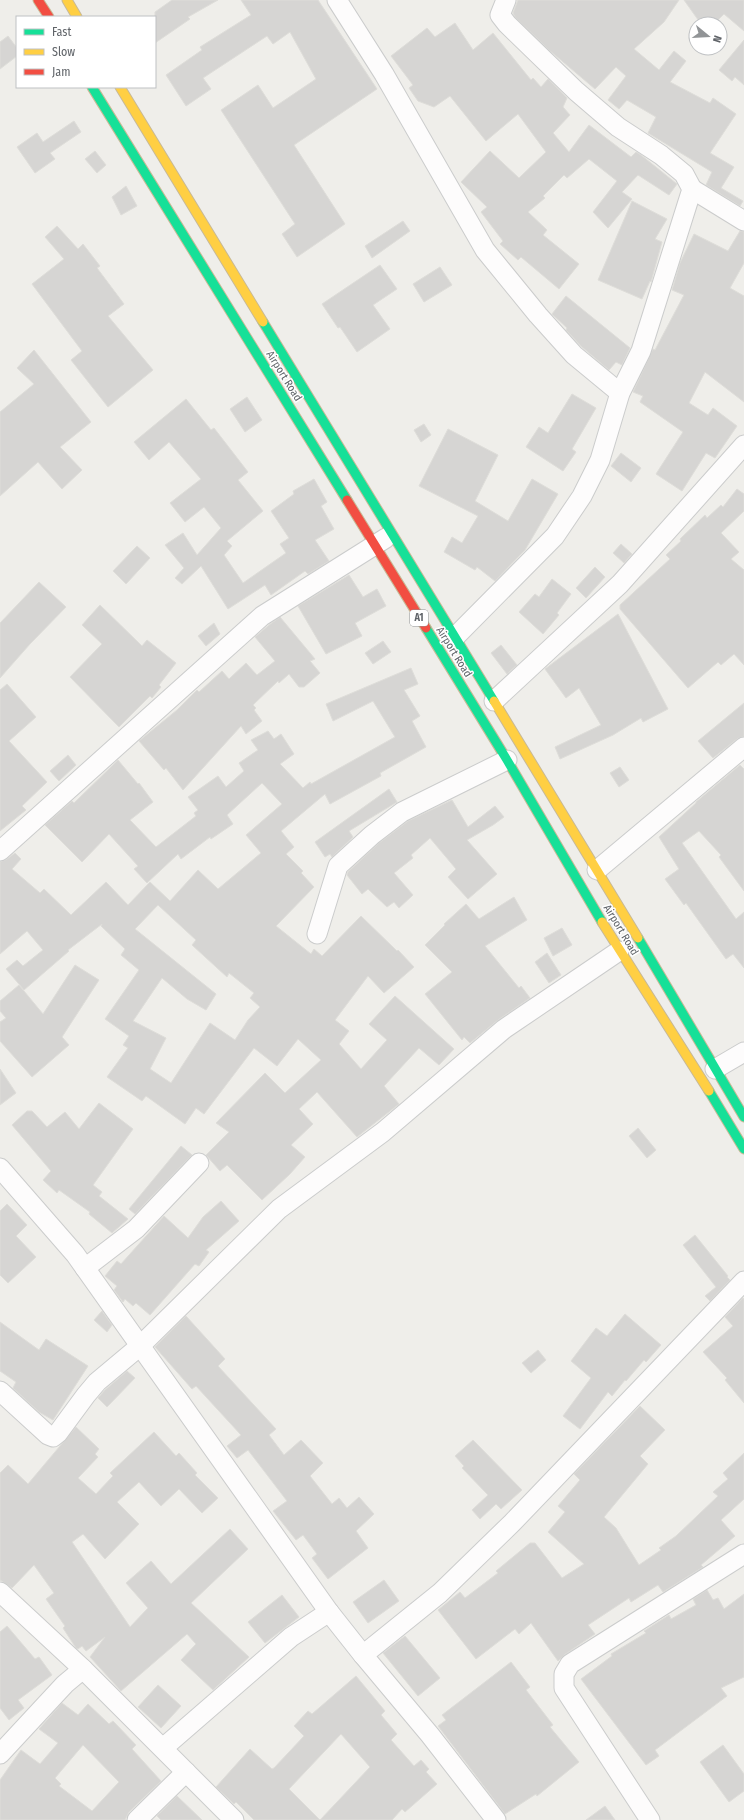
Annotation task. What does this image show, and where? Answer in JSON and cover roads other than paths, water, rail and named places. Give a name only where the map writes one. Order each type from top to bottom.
[{"type":"highway","points":[[38,0],[48,16]]},
{"type":"highway","points":[[67,0],[76,16]]},
{"type":"highway","name":"Airport Road","points":[[93,88],[507,760],[619,951],[725,1116],[744,1149]]},
{"type":"highway","name":"Airport Road","points":[[121,88],[597,870],[744,1117]]},
{"type":"street","points":[[337,0],[384,74],[485,250],[538,315],[574,355],[620,393]]},
{"type":"street","points":[[506,0],[500,15],[507,24],[576,91],[618,127],[661,155],[684,174],[692,189],[744,221]]},
{"type":"street","points":[[455,638],[555,536],[582,496],[600,460],[620,393],[641,351],[692,189]]},
{"type":"street","points":[[494,701],[620,584],[744,445]]},
{"type":"street","points":[[0,850],[262,616],[392,534]]},
{"type":"street","points":[[597,870],[744,747]]},
{"type":"street","points":[[317,934],[338,866],[372,835],[402,812],[507,760]]},
{"type":"street","points":[[0,1391],[48,1435],[53,1437],[58,1433],[97,1382],[140,1346],[279,1209],[383,1132],[504,1029],[619,951]]},
{"type":"street","points":[[715,1069],[744,1052]]},
{"type":"street","points":[[85,1268],[136,1229],[199,1163]]},
{"type":"street","points":[[0,1168],[75,1254],[330,1612],[430,1734],[496,1820]]},
{"type":"street","points":[[363,1654],[440,1593],[512,1523],[744,1281]]},
{"type":"street","points":[[650,1820],[564,1688],[564,1674],[570,1664],[744,1554]]},
{"type":"street","points":[[0,1592],[83,1669],[234,1820]]},
{"type":"street","points":[[163,1748],[291,1637],[330,1612]]},
{"type":"street","points":[[0,1754],[65,1684],[83,1669]]},
{"type":"street","points":[[138,1820],[186,1772]]}]
